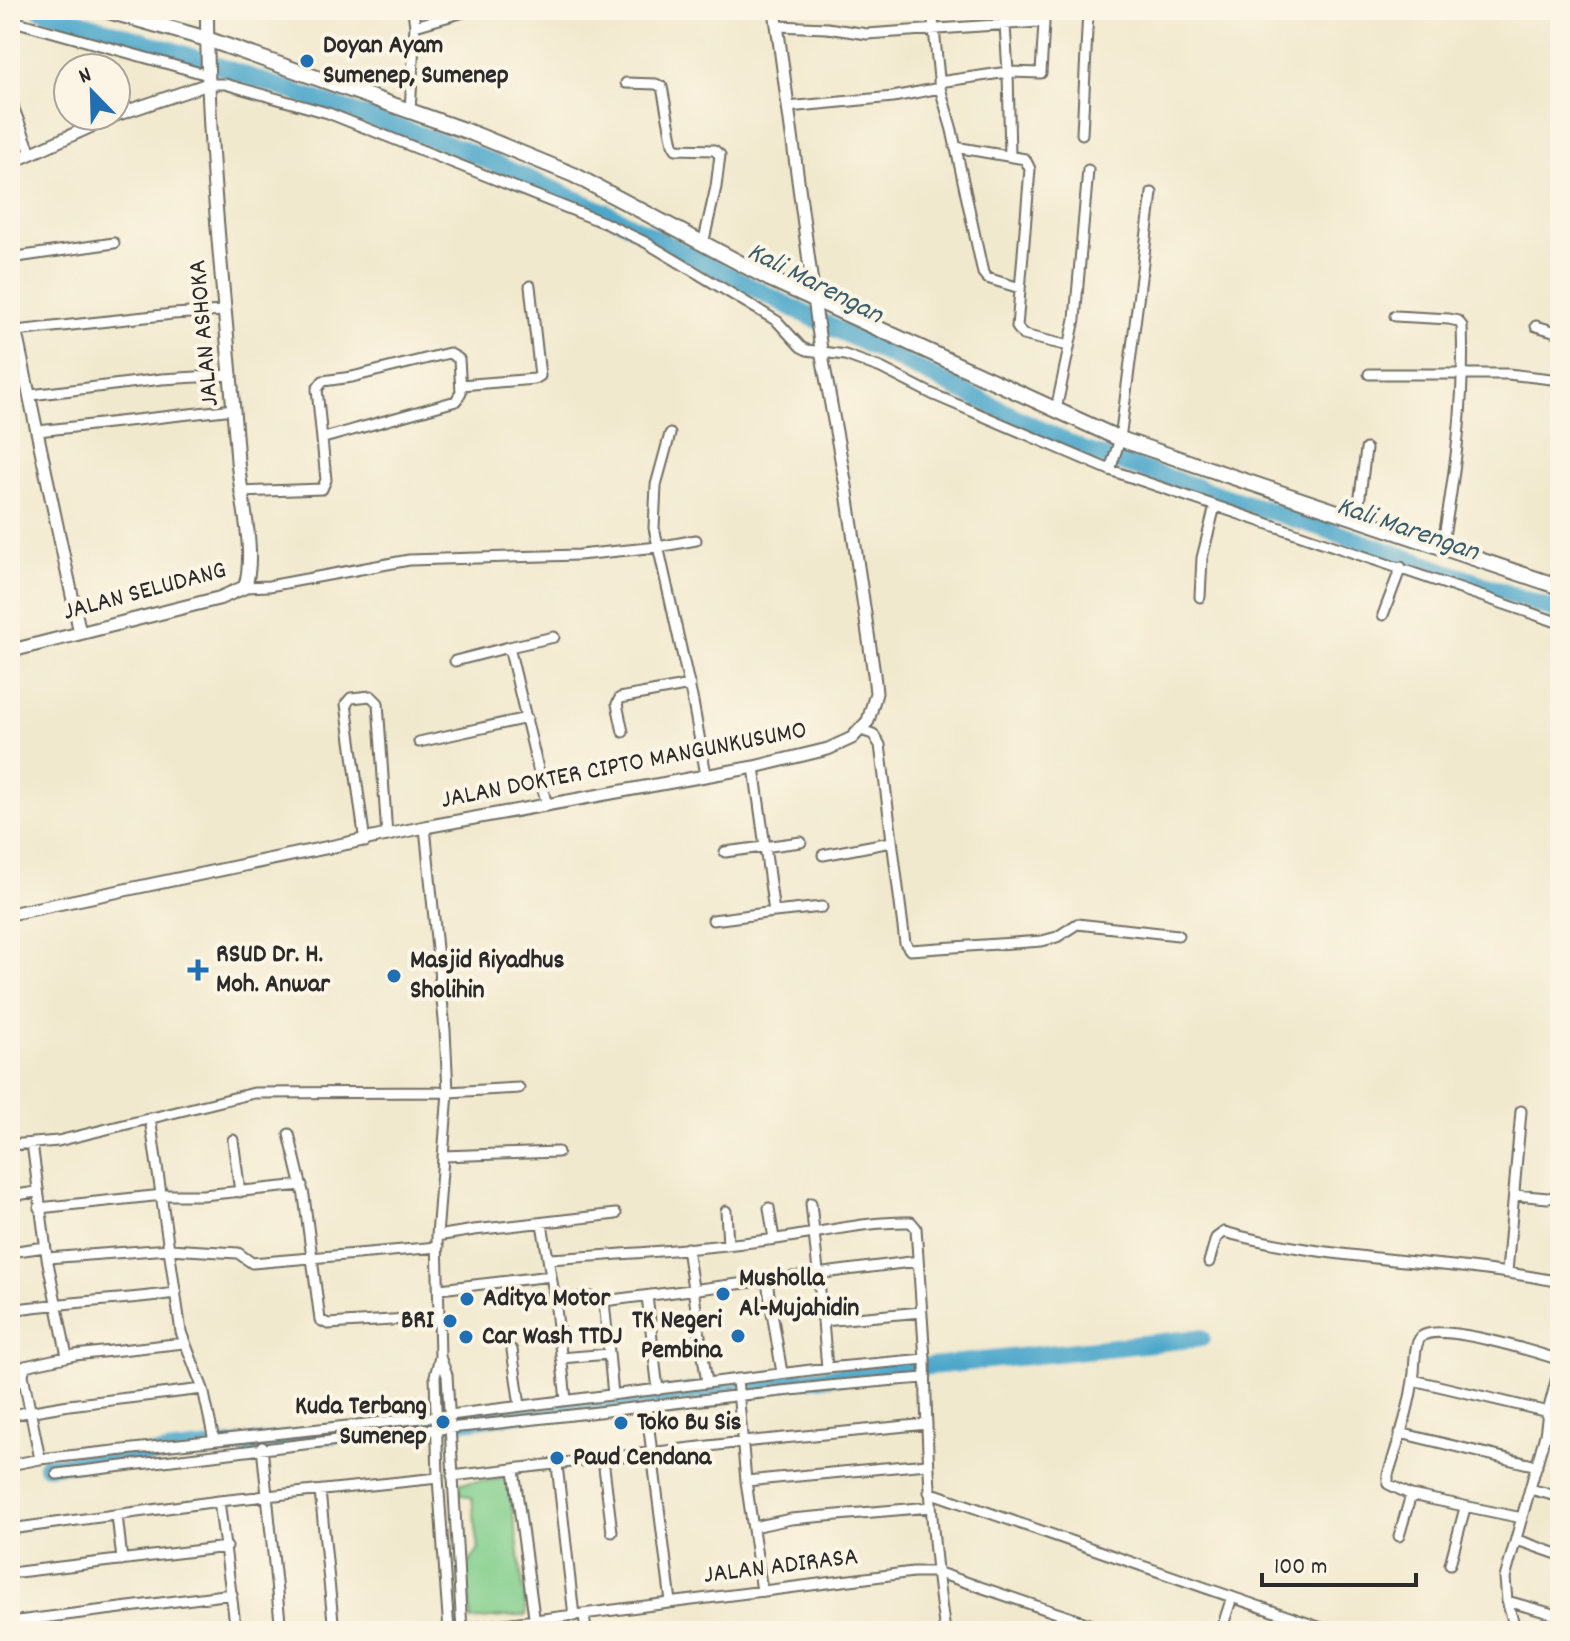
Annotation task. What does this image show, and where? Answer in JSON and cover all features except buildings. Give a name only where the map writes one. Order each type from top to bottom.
[{"type":"highway","points":[[105,10],[410,111],[574,175],[816,308],[1056,410],[1118,445],[1357,519],[1560,587]]},
{"type":"main road","name":"JALAN ASHOKA","points":[[207,10],[208,80],[224,311],[249,558],[245,587]]},
{"type":"main road","name":"JALAN SELUDANG","points":[[10,651],[220,598],[245,587]]},
{"type":"street","points":[[410,111],[415,26],[413,10]]},
{"type":"street","points":[[415,26],[471,10]]},
{"type":"street","points":[[775,10],[821,347],[846,486],[874,674],[876,693],[873,709],[861,730],[873,734],[880,745],[905,943],[910,950],[1042,941],[1057,937],[1077,924],[1178,935]]},
{"type":"street","points":[[932,10],[940,85],[983,273],[987,278],[1020,288]]},
{"type":"street","points":[[1004,10],[1010,156]]},
{"type":"street","points":[[1082,134],[1088,10]]},
{"type":"street","points":[[10,20],[328,113],[605,223],[645,242],[777,321],[801,347],[821,347],[881,368],[932,394],[1215,506],[1560,623]]},
{"type":"street","points":[[777,26],[827,28],[867,34],[1041,22],[1044,27],[1042,71],[1008,72],[893,97],[788,107]]},
{"type":"street","points":[[132,109],[208,80]]},
{"type":"street","points":[[626,83],[662,87],[676,149],[714,150],[720,155],[703,244]]},
{"type":"street","points":[[10,90],[31,153]]},
{"type":"street","points":[[10,163],[79,132]]},
{"type":"street","points":[[955,147],[1025,159],[1029,165],[1019,332],[1069,346]]},
{"type":"street","points":[[1056,410],[1075,319],[1088,170]]},
{"type":"street","points":[[1111,466],[1118,445],[1152,193]]},
{"type":"street","points":[[10,258],[114,243]]},
{"type":"street","points":[[461,385],[535,379],[540,376],[530,286]]},
{"type":"street","points":[[10,305],[80,633]]},
{"type":"street","points":[[16,331],[224,311]]},
{"type":"street","points":[[1395,316],[1449,319],[1459,322],[1463,330],[1457,459],[1442,548]]},
{"type":"street","points":[[1536,326],[1560,333]]},
{"type":"street","points":[[240,492],[322,489],[326,480],[319,384],[328,379],[352,377],[449,353],[459,359],[461,392],[456,401],[324,438]]},
{"type":"street","points":[[10,366],[24,363]]},
{"type":"street","points":[[1369,374],[1508,374],[1560,380]]},
{"type":"street","points":[[31,395],[162,379],[232,375]]},
{"type":"street","points":[[38,431],[234,409]]},
{"type":"street","points":[[670,434],[656,485],[654,528],[690,685],[706,775]]},
{"type":"street","points":[[1357,519],[1366,449]]},
{"type":"street","points":[[1200,597],[1202,558],[1215,506]]},
{"type":"street","points":[[245,587],[269,586],[409,560],[579,555],[696,540]]},
{"type":"street","points":[[1383,615],[1401,567]]},
{"type":"street","points":[[455,661],[554,637]]},
{"type":"street","points":[[509,647],[547,806]]},
{"type":"street","points":[[623,732],[617,704],[620,698],[690,685]]},
{"type":"street","points":[[365,842],[346,704],[351,698],[371,696],[378,703],[387,836]]},
{"type":"street","points":[[419,742],[527,718]]},
{"type":"street","name":"JALAN DOKTER CIPTO MANGUNKUSUMO","points":[[10,914],[425,827],[754,767],[828,749],[852,738],[861,730]]},
{"type":"street","points":[[754,767],[774,912]]},
{"type":"street","points":[[425,827],[448,1092],[438,1242],[440,1357],[435,1376],[438,1478],[449,1631]]},
{"type":"street","points":[[725,852],[801,842]]},
{"type":"street","points":[[823,855],[891,842]]},
{"type":"street","points":[[713,920],[822,907]]},
{"type":"street","points":[[10,1145],[58,1141],[254,1093],[448,1092],[519,1088]]},
{"type":"street","points":[[1507,1272],[1521,1111]]},
{"type":"street","points":[[150,1118],[184,1343],[203,1389],[214,1440]]},
{"type":"street","points":[[289,1134],[302,1185],[318,1316],[324,1323],[439,1317]]},
{"type":"street","points":[[233,1140],[240,1192]]},
{"type":"street","points":[[32,1143],[36,1192],[54,1303],[67,1356]]},
{"type":"street","points":[[443,1156],[558,1152]]},
{"type":"street","points":[[39,1208],[302,1185]]},
{"type":"street","points":[[1514,1195],[1548,1198],[1560,1189]]},
{"type":"street","points":[[10,1196],[36,1192]]},
{"type":"street","points":[[811,1203],[827,1368]]},
{"type":"street","points":[[769,1208],[774,1239]]},
{"type":"street","points":[[726,1211],[728,1244]]},
{"type":"street","points":[[47,1258],[169,1249],[238,1253],[252,1263],[438,1242],[474,1230],[616,1214]]},
{"type":"street","points":[[549,1259],[728,1244],[854,1226],[911,1222],[916,1228],[929,1492],[945,1631]]},
{"type":"street","points":[[542,1224],[555,1299],[566,1400]]},
{"type":"street","points":[[1209,1262],[1216,1238],[1224,1232],[1284,1247],[1507,1272],[1560,1282]]},
{"type":"street","points":[[10,1252],[45,1247]]},
{"type":"street","points":[[687,1248],[707,1383]]},
{"type":"street","points":[[555,1299],[592,1297],[604,1301],[918,1261]]},
{"type":"street","points":[[440,1289],[551,1276]]},
{"type":"street","points":[[767,1282],[782,1373]]},
{"type":"street","points":[[10,1310],[54,1303],[126,1300],[176,1293]]},
{"type":"street","points":[[647,1296],[658,1390]]},
{"type":"street","points":[[604,1301],[613,1395]]},
{"type":"street","points":[[823,1321],[921,1312]]},
{"type":"street","points":[[1516,1631],[1507,1601],[1505,1578],[1517,1540],[1545,1435],[1560,1363],[1511,1346],[1432,1332],[1422,1336],[1418,1342],[1413,1380],[1387,1479],[1391,1487],[1465,1508],[1522,1518]]},
{"type":"street","points":[[40,1459],[23,1375],[25,1366],[67,1356],[184,1343]]},
{"type":"street","points":[[512,1350],[520,1406]]},
{"type":"street","points":[[561,1358],[609,1354]]},
{"type":"street","points":[[440,1357],[447,1375],[462,1630]]},
{"type":"street","points":[[10,1465],[40,1459],[450,1415],[782,1373],[925,1362]]},
{"type":"street","points":[[57,1474],[300,1443],[450,1430],[811,1386],[925,1378]]},
{"type":"street","points":[[737,1379],[746,1481],[762,1591]]},
{"type":"street","points":[[1413,1380],[1548,1412]]},
{"type":"street","points":[[10,1415],[203,1389]]},
{"type":"street","points":[[646,1406],[671,1602]]},
{"type":"street","points":[[452,1476],[927,1424]]},
{"type":"street","points":[[1400,1433],[1537,1466]]},
{"type":"street","points":[[1545,1435],[1560,1438]]},
{"type":"street","points":[[260,1436],[281,1631]]},
{"type":"street","points":[[603,1459],[612,1532]]},
{"type":"street","points":[[746,1481],[927,1464]]},
{"type":"street","points":[[557,1465],[579,1616],[586,1631]]},
{"type":"street","points":[[514,1470],[536,1631]]},
{"type":"street","points":[[10,1529],[219,1501],[438,1478]]},
{"type":"street","points":[[1530,1489],[1560,1497]]},
{"type":"street","points":[[320,1491],[334,1631]]},
{"type":"street","points":[[929,1492],[1330,1631]]},
{"type":"street","points":[[1399,1536],[1411,1495]]},
{"type":"street","points":[[219,1501],[236,1631]]},
{"type":"street","points":[[753,1527],[791,1519],[931,1507]]},
{"type":"street","points":[[1450,1564],[1465,1508]]},
{"type":"street","points":[[117,1515],[122,1560]]},
{"type":"street","points":[[1517,1540],[1560,1555]]},
{"type":"street","points":[[10,1573],[227,1547]]},
{"type":"street","name":"JALAN ADIRASA","points":[[449,1631],[501,1628],[534,1620],[913,1572],[936,1572],[1110,1631]]},
{"type":"street","points":[[10,1622],[232,1594]]},
{"type":"street","points":[[1221,1631],[1232,1597]]},
{"type":"street","points":[[1507,1601],[1560,1616]]},
{"type":"green space","points":[[507,1479],[526,1615],[471,1620],[466,1568],[479,1549],[472,1498],[461,1494],[460,1483]]},
{"type":"waterway","name":"Kali Marengan","points":[[41,10],[171,50],[461,149],[607,213],[1083,450],[1325,529],[1560,612]]},
{"type":"waterway","points":[[455,1422],[748,1385],[1201,1338]]},
{"type":"waterway","points":[[47,1466],[431,1424]]},
{"type":"place","name":"Doyan Ayam Sumenep, Sumenep","points":[[307,61]]},
{"type":"place","name":"RSUD Dr. H. Moh. Anwar","points":[[198,970]]},
{"type":"place","name":"Masjid Riyadhus Sholihin","points":[[394,976]]},
{"type":"place","name":"Musholla Al-Mujahidin","points":[[723,1294]]},
{"type":"place","name":"Aditya Motor","points":[[467,1299]]},
{"type":"place","name":"BRI","points":[[450,1321]]},
{"type":"place","name":"TK Negeri Pembina","points":[[738,1336]]},
{"type":"place","name":"Car Wash TTDJ","points":[[466,1337]]},
{"type":"place","name":"Kuda Terbang Sumenep","points":[[443,1422]]},
{"type":"place","name":"Toko Bu Sis","points":[[621,1423]]},
{"type":"place","name":"Paud Cendana","points":[[557,1458]]}]
